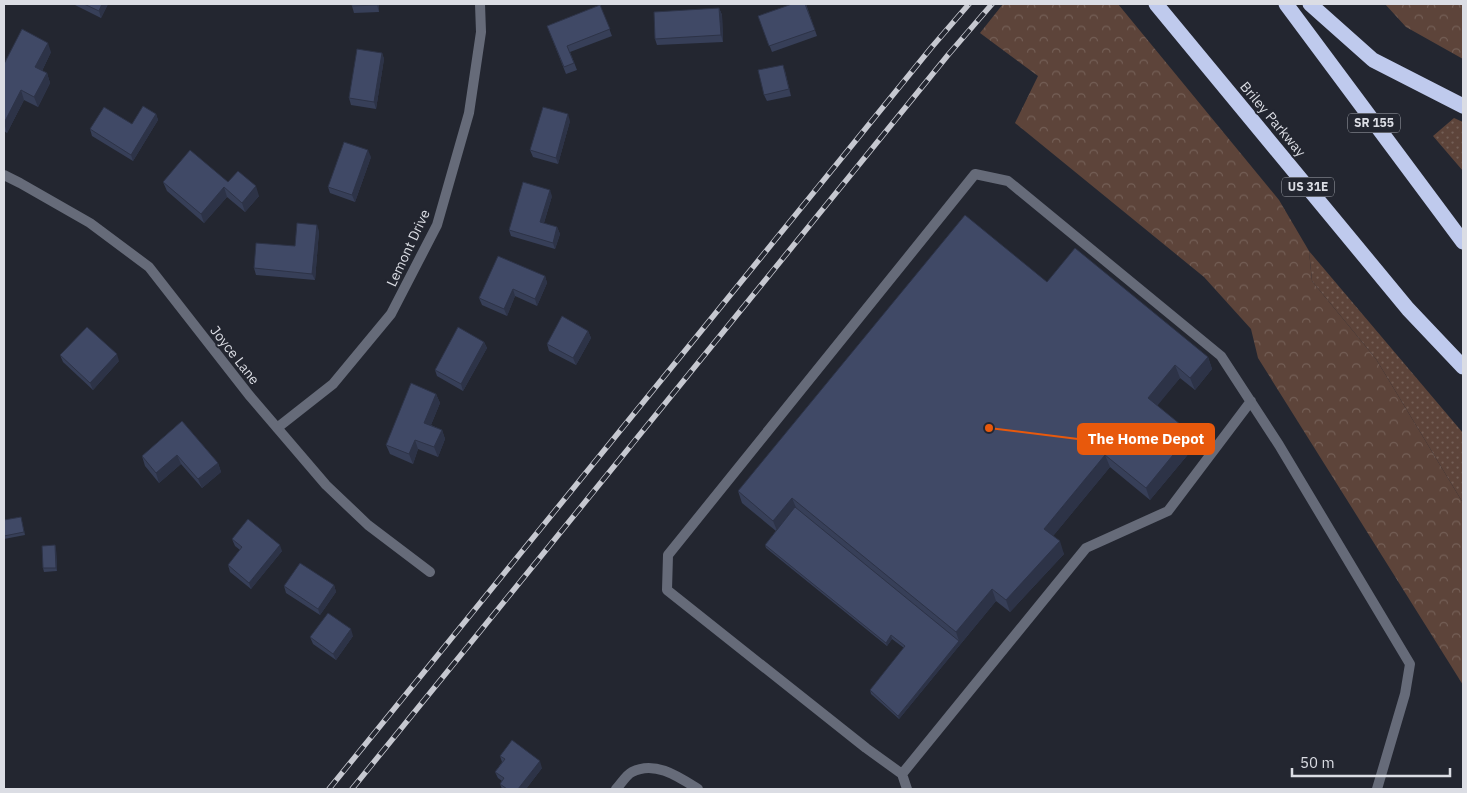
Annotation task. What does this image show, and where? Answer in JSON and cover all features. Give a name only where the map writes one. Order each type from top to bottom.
[{"type":"highway","name":"Briley Parkway","points":[[1156,4],[1408,309],[1463,367]]},
{"type":"highway","name":"SR 155","points":[[1286,4],[1463,242]]},
{"type":"highway","points":[[1310,4],[1373,60],[1463,106]]},
{"type":"street","name":"Lemont Drive","points":[[277,428],[333,384],[391,314],[437,225],[469,113],[481,32],[480,4]]},
{"type":"street","points":[[907,789],[902,774],[866,748],[667,590],[668,555],[975,174],[1008,181],[1221,356],[1251,402],[1279,445],[1410,664],[1405,694],[1376,789]]},
{"type":"street","name":"Joyce Lane","points":[[4,175],[90,223],[149,266],[277,428],[326,485],[368,525],[430,572]]},
{"type":"street","points":[[902,774],[1086,548],[1168,511],[1251,402]]},
{"type":"street","points":[[616,789],[632,772],[651,767],[675,774],[698,789]]},
{"type":"green space","points":[[1003,4],[1118,4],[1279,200],[1309,251],[1312,281],[1376,359],[1463,503],[1463,685],[1258,358],[1251,329],[1204,277],[1015,123],[1038,76],[980,33]]},
{"type":"green space","points":[[1385,4],[1463,4],[1463,59],[1406,27]]},
{"type":"green space","points":[[1454,118],[1463,122],[1463,171],[1433,136]]},
{"type":"green space","points":[[1309,251],[1463,433],[1463,503],[1376,359],[1312,281]]},
{"type":"building","points":[[84,4],[102,4],[99,11]]},
{"type":"building","points":[[352,4],[377,4],[377,5],[352,6]]},
{"type":"building","points":[[792,4],[805,4],[815,30],[769,46],[758,16]]},
{"type":"building","points":[[600,5],[610,29],[567,46],[574,63],[564,67],[547,26]]},
{"type":"building","points":[[719,8],[721,35],[655,39],[654,12]]},
{"type":"building","points":[[22,29],[48,43],[35,67],[47,73],[34,97],[21,90],[4,123],[4,64]]},
{"type":"building","points":[[357,49],[382,53],[374,102],[349,98]]},
{"type":"building","points":[[783,65],[789,89],[764,95],[758,70]]},
{"type":"building","points":[[143,106],[156,114],[131,155],[90,129],[104,107],[132,124]]},
{"type":"building","points":[[543,107],[568,114],[556,158],[530,150]]},
{"type":"building","points":[[344,142],[368,150],[352,195],[328,187]]},
{"type":"building","points":[[190,150],[228,182],[238,171],[256,186],[242,203],[224,187],[201,214],[163,182]]},
{"type":"building","points":[[523,182],[550,190],[540,222],[557,227],[553,243],[509,230]]},
{"type":"building","points":[[965,215],[1047,282],[1075,248],[1208,357],[1190,378],[1175,365],[1148,398],[1191,433],[1146,488],[1105,455],[1044,529],[1060,541],[1006,600],[992,589],[956,632],[792,498],[773,521],[738,491]]},
{"type":"building","points":[[297,223],[317,225],[312,274],[254,268],[256,243],[295,246]]},
{"type":"building","points":[[498,256],[545,276],[535,299],[513,289],[504,309],[479,298]]},
{"type":"building","points":[[562,316],[588,331],[573,358],[547,344]]},
{"type":"building","points":[[87,327],[117,354],[90,383],[60,355]]},
{"type":"building","points":[[458,327],[484,342],[461,384],[435,370]]},
{"type":"building","points":[[411,383],[436,394],[424,423],[442,430],[434,447],[415,440],[409,454],[386,445]]},
{"type":"building","points":[[182,421],[218,463],[198,479],[177,455],[156,473],[142,456]]},
{"type":"building","points":[[795,507],[959,641],[898,716],[870,690],[905,646],[891,635],[886,643],[765,545]]},
{"type":"building","points":[[21,517],[24,532],[4,536],[4,520]]},
{"type":"building","points":[[248,519],[280,545],[249,583],[228,565],[242,547],[232,539]]},
{"type":"building","points":[[55,545],[56,568],[43,568],[42,546]]},
{"type":"building","points":[[300,563],[334,585],[318,609],[284,586]]},
{"type":"building","points":[[328,613],[351,629],[333,654],[310,637]]},
{"type":"building","points":[[512,740],[540,761],[518,789],[507,789],[500,784],[504,778],[495,772],[505,759],[500,756]]},
{"type":"railway","points":[[329,789],[931,48],[969,4]]},
{"type":"railway","points":[[352,789],[948,55],[992,4]]},
{"type":"place","name":"The Home Depot","points":[[989,428]]}]
